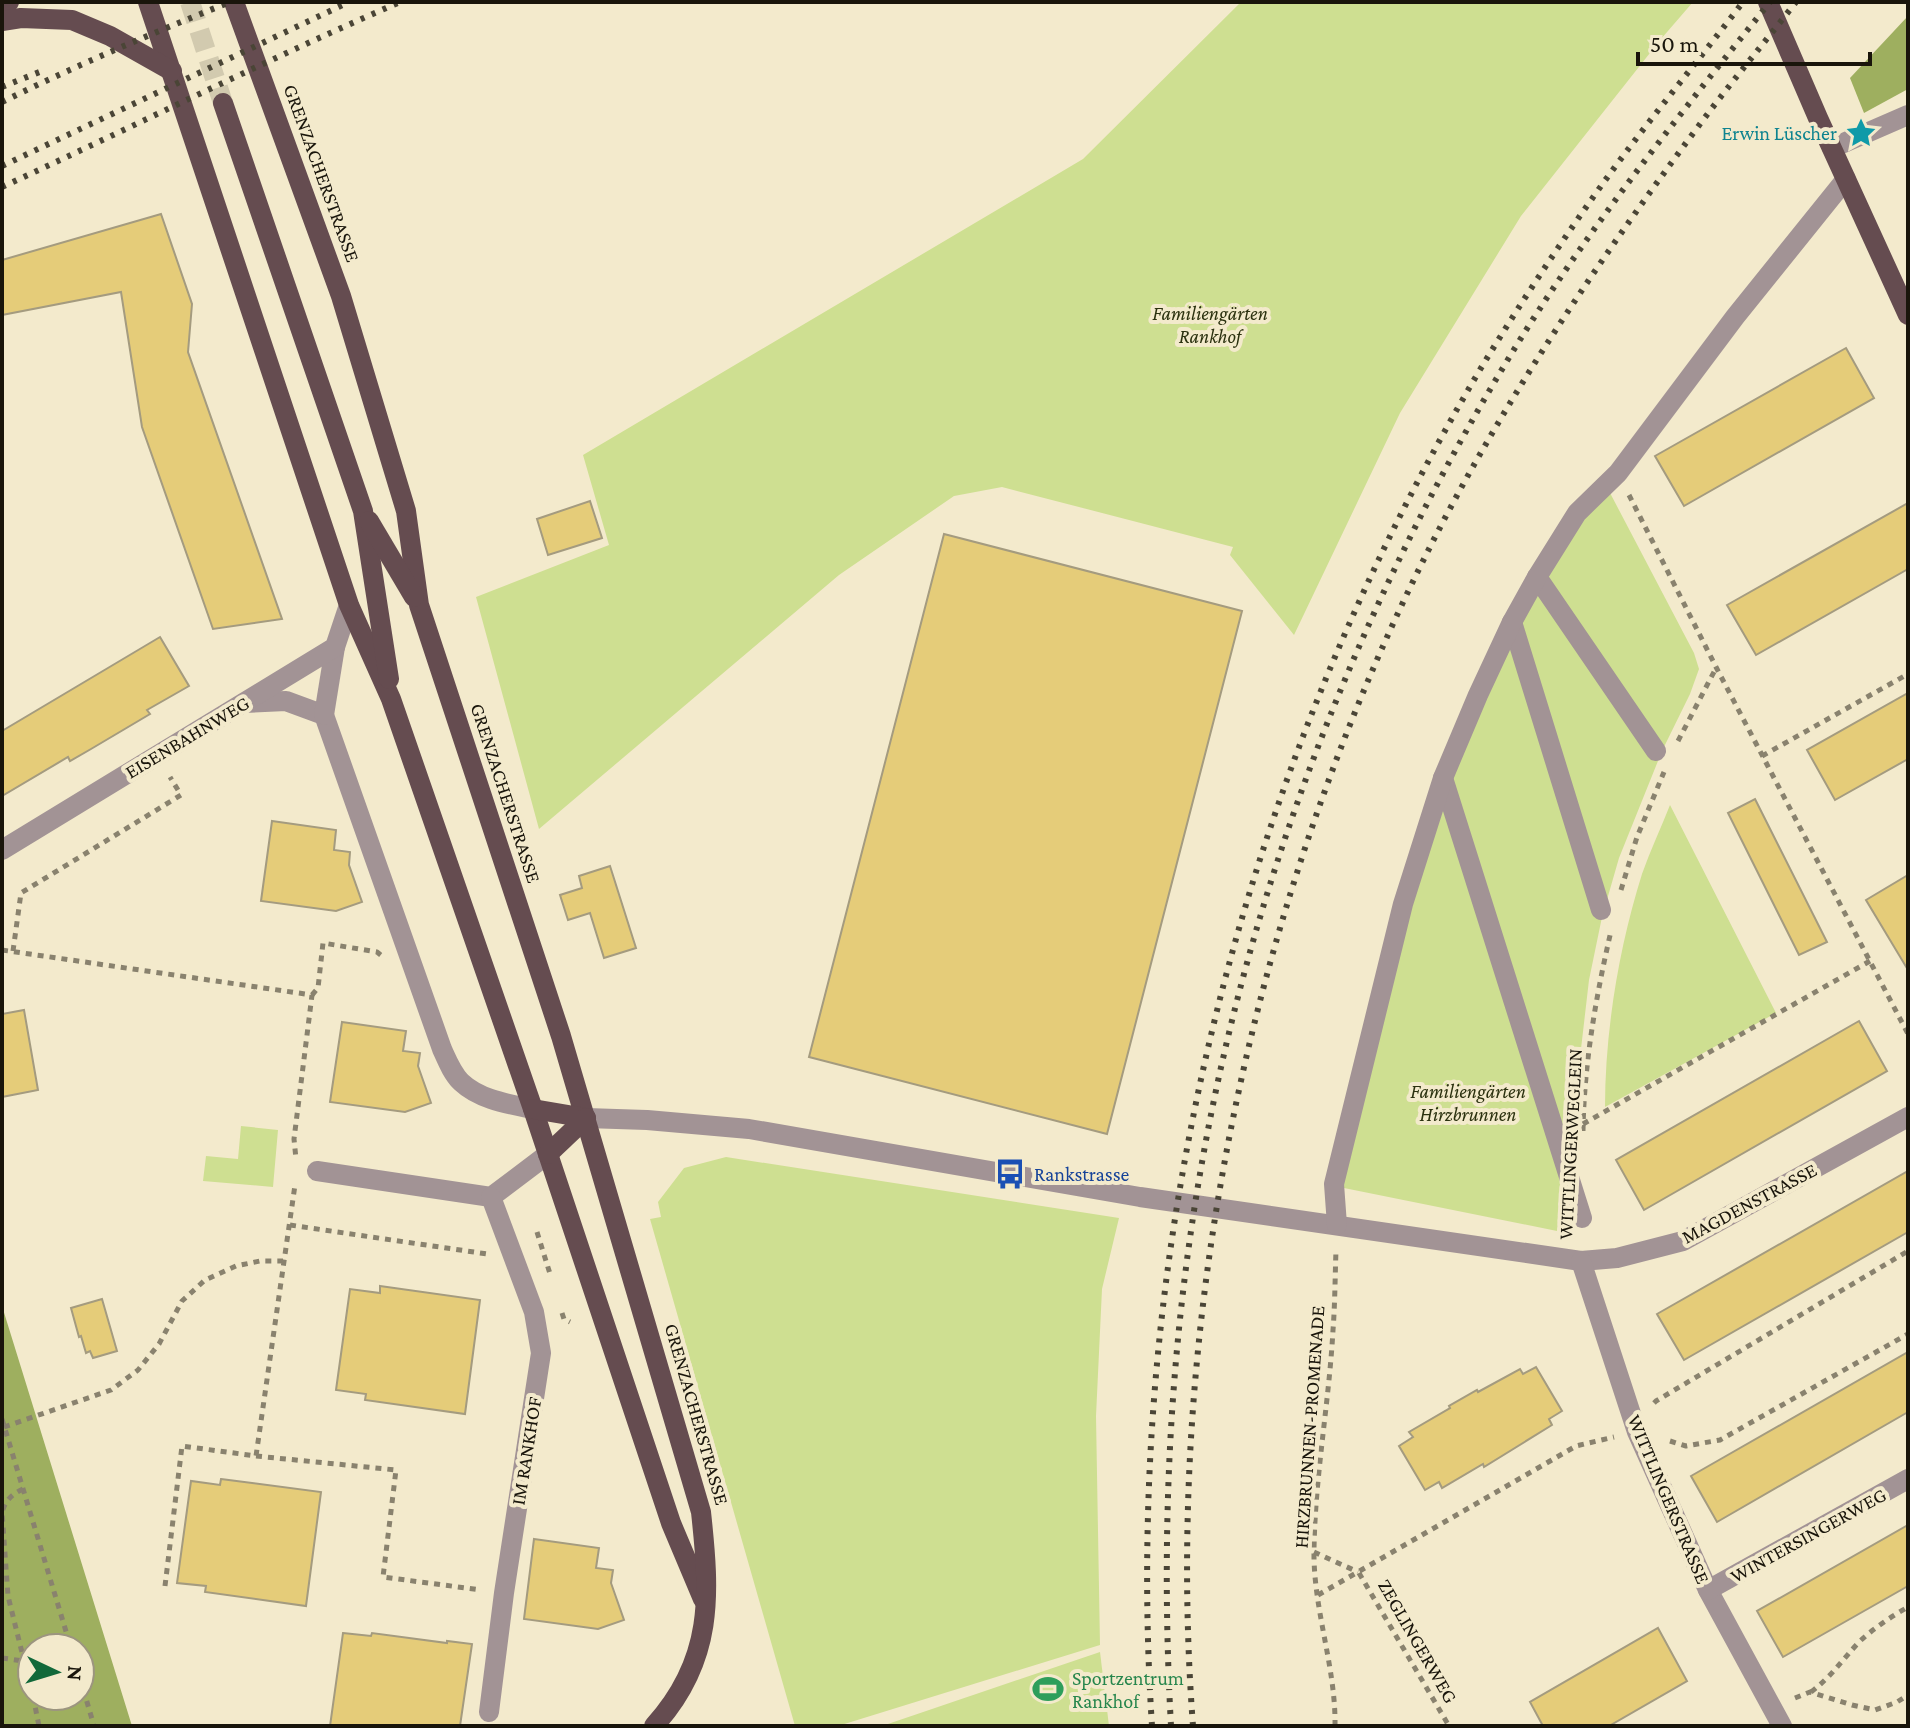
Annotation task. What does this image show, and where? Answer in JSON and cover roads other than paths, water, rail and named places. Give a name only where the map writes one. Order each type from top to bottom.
[{"type":"main road","points":[[2,6],[9,2]]},
{"type":"main road","points":[[148,2],[349,605],[391,699],[533,1109],[671,1523],[707,1607]]},
{"type":"main road","name":"GRENZACHERSTRASSE","points":[[234,2],[354,339],[406,511],[419,605],[552,1008],[701,1512],[707,1561],[707,1607],[702,1639],[690,1674],[673,1706],[654,1726]]},
{"type":"main road","points":[[1768,2],[1908,315]]},
{"type":"main road","points":[[2,21],[21,18],[72,20],[142,52],[172,71]]},
{"type":"main road","points":[[223,103],[363,511],[391,699]]},
{"type":"main road","points":[[363,511],[419,605]]},
{"type":"main road","points":[[533,1109],[586,1118]]},
{"type":"main road","points":[[548,1154],[586,1118]]},
{"type":"street","points":[[1832,148],[1908,115]]},
{"type":"street","points":[[1337,1225],[1334,1184],[1403,904],[1443,778],[1512,622],[1577,513],[1618,473],[1735,317],[1846,179]]},
{"type":"street","points":[[1537,577],[1665,756]]},
{"type":"street","points":[[349,605],[335,647],[324,715],[442,1049],[462,1084],[499,1102],[533,1109]]},
{"type":"street","points":[[1512,622],[1607,917]]},
{"type":"street","name":"EISENBAHNWEG","points":[[2,850],[335,647]]},
{"type":"street","points":[[244,703],[286,701],[324,715]]},
{"type":"street","points":[[1443,778],[1582,1218]]},
{"type":"street","name":"MAGDENSTRASSE","points":[[1581,1261],[1617,1258],[1683,1241],[1908,1117]]},
{"type":"street","points":[[586,1118],[749,1129],[1140,1197],[1581,1261]]},
{"type":"street","points":[[307,1170],[491,1197],[548,1154]]},
{"type":"street","name":"IM RANKHOF","points":[[489,1712],[541,1353],[534,1312],[491,1197]]},
{"type":"street","name":"WITTLINGERSTRASSE","points":[[1581,1261],[1637,1432],[1708,1590],[1782,1726]]},
{"type":"street","name":"WINTERSINGERWEG","points":[[1708,1590],[1908,1479]]},
{"type":"tunnel","points":[[190,2],[223,103]]},
{"type":"railway","points":[[2,102],[230,2]]},
{"type":"railway","points":[[2,166],[349,2]]},
{"type":"railway","points":[[2,187],[400,2]]},
{"type":"railway","points":[[1152,1726],[1147,1549],[1156,1372],[1179,1196],[1214,1022],[1262,852],[1323,685],[1396,524],[1481,368],[1607,177],[1743,2]]},
{"type":"railway","points":[[1171,1726],[1167,1604],[1168,1482],[1176,1360],[1190,1238],[1209,1123],[1235,1010],[1266,897],[1303,787],[1393,571],[1446,467],[1504,366],[1597,225],[1770,2]]},
{"type":"railway","points":[[1193,1726],[1187,1562],[1194,1397],[1213,1231],[1244,1066],[1287,904],[1342,746],[1407,594],[1508,406],[1588,281],[1645,200],[1714,105],[1796,2]]},
{"type":"railway","points":[[2,87],[42,71]]},
{"type":"place","name":"Erwin Lüscher","points":[[1861,133]]},
{"type":"place","name":"Rankstrasse","points":[[1010,1174]]},
{"type":"place","name":"Sportzentrum Rankhof","points":[[1048,1689]]},
{"type":"park label","name":"Familiengärten Rankhof","points":[[1210,324]]},
{"type":"park label","name":"Familiengärten Hirzbrunnen","points":[[1468,1102]]}]
